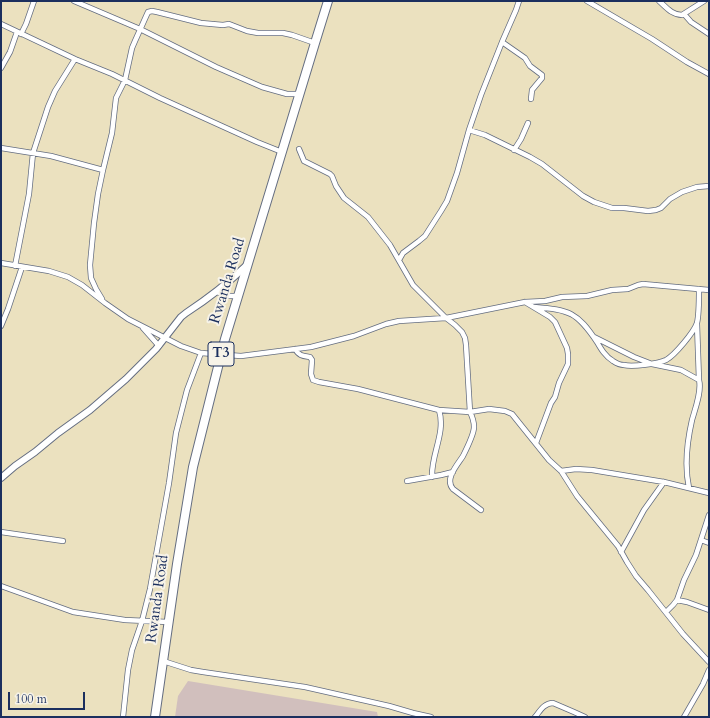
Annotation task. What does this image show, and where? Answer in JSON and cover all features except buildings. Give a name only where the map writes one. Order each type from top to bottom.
[{"type":"highway","name":"Rwanda Road","points":[[155,717],[168,622],[193,467],[221,354],[328,1]]},
{"type":"street","points":[[1,68],[19,33],[26,24],[34,1]]},
{"type":"street","points":[[74,1],[140,28],[216,67],[262,87],[287,94],[299,94]]},
{"type":"street","points":[[399,260],[403,252],[425,236],[441,211],[457,173],[469,130],[487,80],[519,1]]},
{"type":"street","points":[[587,1],[709,74]]},
{"type":"street","points":[[658,1],[675,14],[682,15],[704,1]]},
{"type":"street","points":[[105,303],[91,278],[90,265],[94,223],[103,170],[112,133],[116,98],[125,80],[132,48],[148,12],[152,11],[201,23],[223,25],[229,24],[252,32],[283,33],[315,43]]},
{"type":"street","points":[[684,14],[691,22],[709,34]]},
{"type":"street","points":[[1,24],[125,80],[160,98],[256,142],[282,152]]},
{"type":"street","points":[[502,42],[525,58],[531,68],[542,75],[541,80],[532,90],[531,99]]},
{"type":"street","points":[[15,266],[29,194],[33,153],[55,91],[76,59]]},
{"type":"street","points":[[514,150],[528,123]]},
{"type":"street","points":[[469,130],[485,135],[542,164],[583,196],[594,202],[612,208],[648,211],[656,210],[661,208],[670,199],[682,192],[697,187],[709,186]]},
{"type":"street","points":[[1,148],[57,158],[103,170]]},
{"type":"street","points":[[299,149],[304,161],[332,176],[336,186],[344,198],[368,217],[390,245],[413,285],[462,332],[466,345],[470,412],[474,422],[473,430],[465,453],[453,472],[450,480],[451,487],[481,510]]},
{"type":"street","points":[[1,264],[49,271],[68,277],[82,285],[128,319],[166,337],[181,346],[202,353],[241,356],[295,349],[331,342],[399,321],[446,318],[525,302],[544,301],[562,297],[587,296],[616,289],[628,289],[643,284],[709,290]]},
{"type":"street","points":[[1,478],[96,405],[126,379],[159,346],[176,323],[186,313],[217,292],[247,265]]},
{"type":"street","points":[[1,326],[22,267]]},
{"type":"street","points":[[690,488],[686,472],[686,458],[700,384],[697,324],[699,289]]},
{"type":"street","points":[[217,292],[230,296],[238,296]]},
{"type":"street","points":[[525,302],[550,317],[555,322],[567,348],[568,354],[568,364],[555,396],[551,402],[536,443]]},
{"type":"street","points":[[534,307],[555,309],[570,314],[583,323],[605,355],[617,363],[631,366],[652,364],[665,360],[674,354],[697,324]]},
{"type":"street","points":[[142,326],[159,346]]},
{"type":"street","points":[[593,337],[634,357],[652,364],[681,370],[699,380]]},
{"type":"street","points":[[295,349],[298,354],[310,357],[312,360],[311,374],[313,380],[319,382],[358,389],[439,410],[470,412],[489,409],[509,412],[512,414],[549,460],[562,471],[577,496],[615,543],[634,573],[683,634],[709,662]]},
{"type":"street","points":[[123,717],[128,670],[132,650],[142,621],[150,589],[178,425],[187,390],[202,353]]},
{"type":"street","points":[[432,477],[433,462],[441,431],[441,417],[439,410]]},
{"type":"street","points":[[562,471],[582,469],[664,482],[709,493]]},
{"type":"street","points":[[406,481],[453,472]]},
{"type":"street","points":[[621,552],[644,510],[664,482]]},
{"type":"street","points":[[666,612],[677,600],[684,580],[696,555],[709,515]]},
{"type":"street","points":[[1,532],[63,542]]},
{"type":"street","points":[[701,540],[709,543]]},
{"type":"street","points":[[1,586],[73,612],[125,620],[168,622]]},
{"type":"street","points":[[677,600],[709,610]]},
{"type":"street","points":[[163,661],[191,670],[305,687],[431,717]]},
{"type":"street","points":[[684,717],[703,684],[709,670]]},
{"type":"street","points":[[535,717],[545,706],[552,703],[585,717]]},
{"type":"shaded area","points":[[188,681],[377,712],[378,717],[175,717],[178,696]]}]
